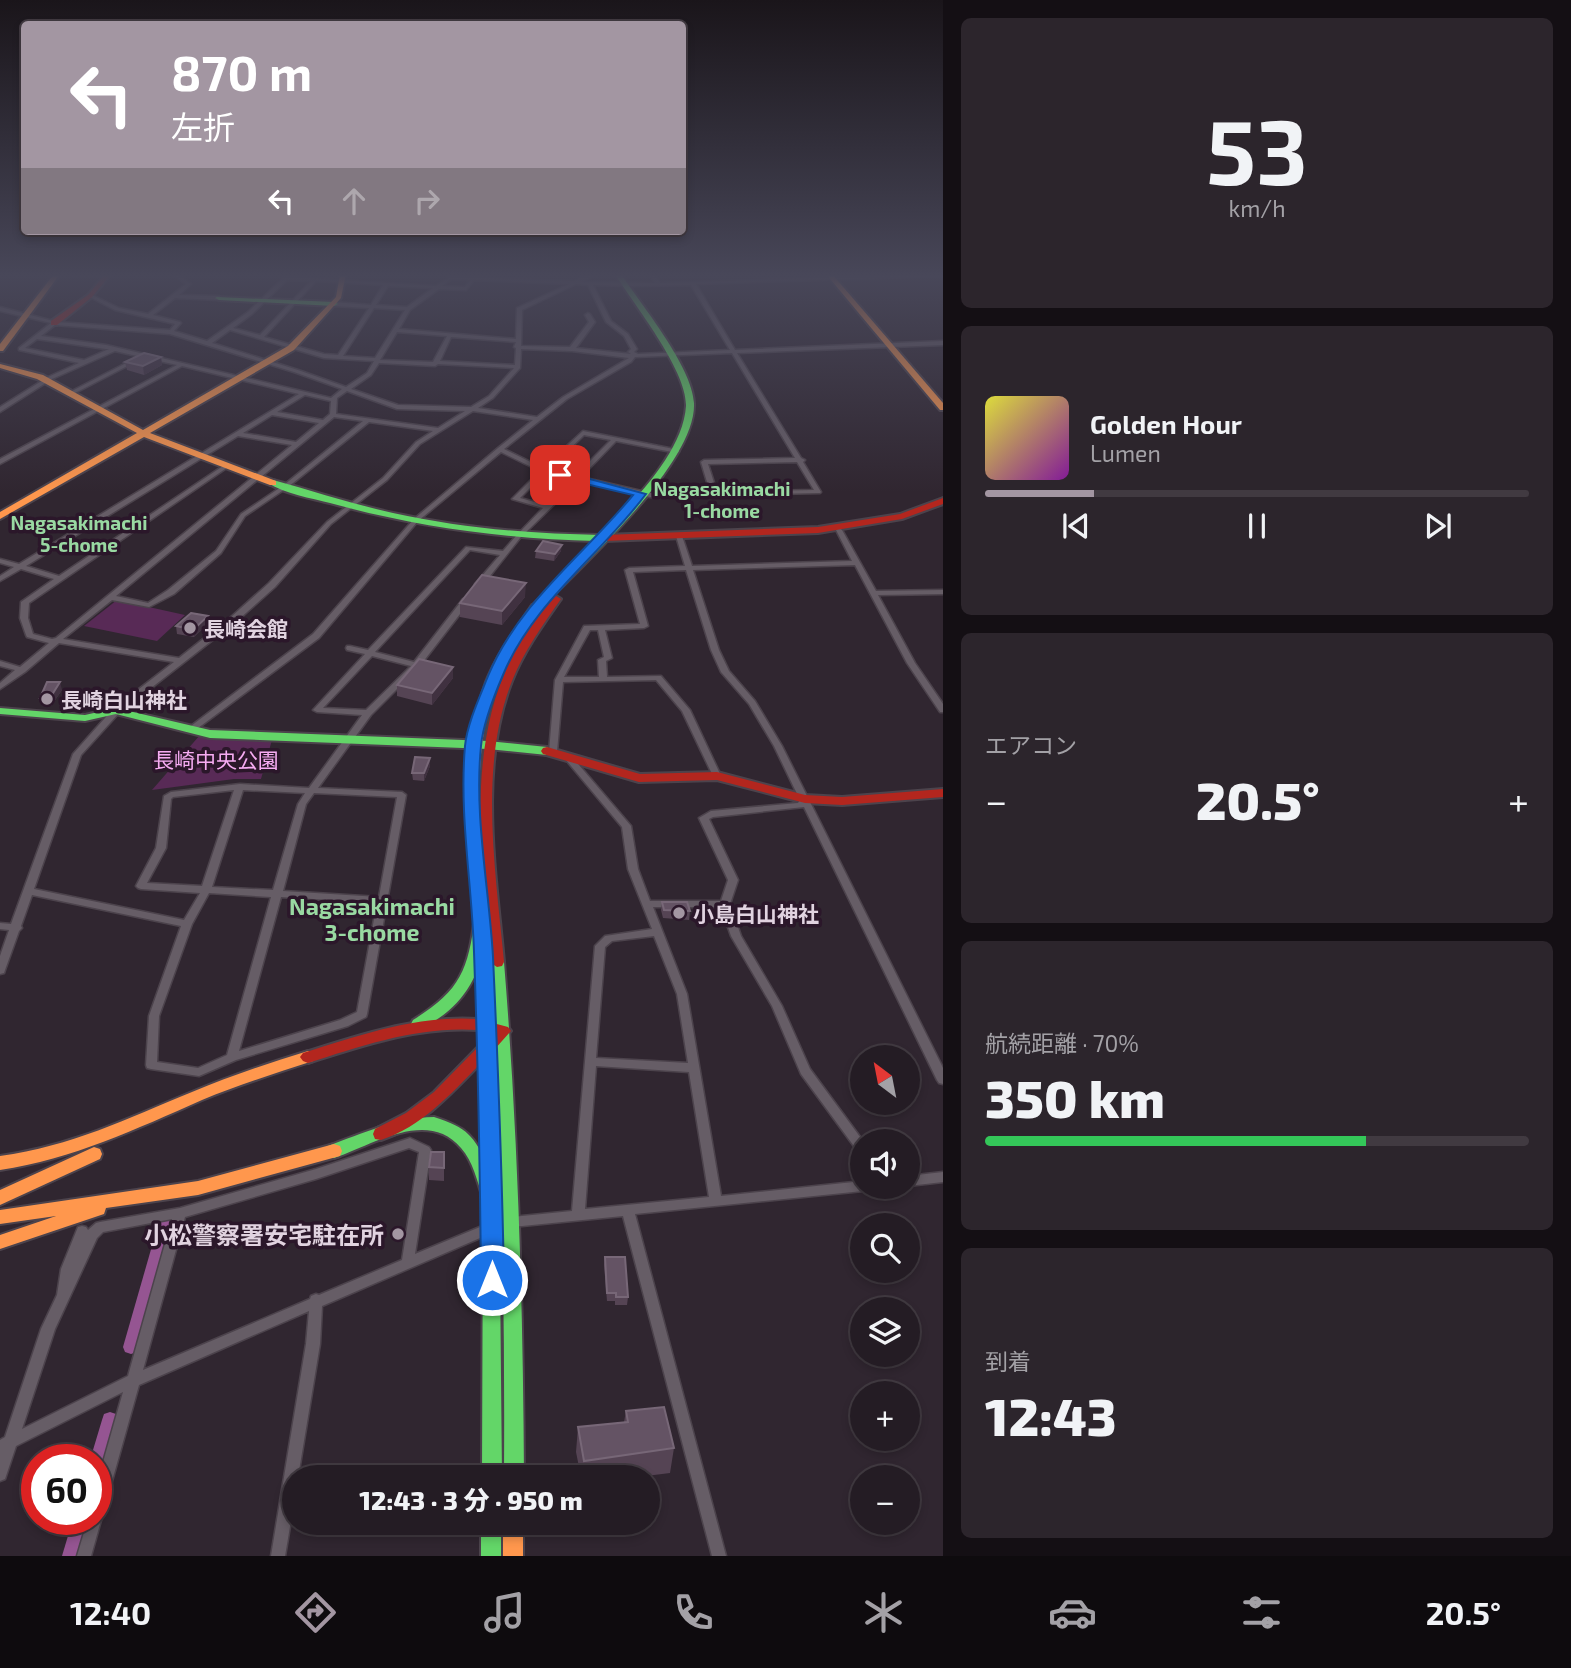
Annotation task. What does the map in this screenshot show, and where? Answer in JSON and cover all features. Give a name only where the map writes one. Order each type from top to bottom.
[{"type":"main road","points":[[0,516],[292,347]]},
{"type":"main road","points":[[513,1465],[512,1222],[503,1031],[485,812],[488,745],[494,716],[527,637],[547,607],[645,494],[677,451],[688,431],[690,404],[683,380],[666,347]]},
{"type":"main road","points":[[891,347],[943,408]]},
{"type":"main road","points":[[645,494],[685,453],[699,418],[699,403],[690,378],[670,353]]},
{"type":"main road","points":[[0,366],[50,378],[99,410],[143,433],[225,467],[354,505],[484,535],[610,537],[839,530],[891,521],[943,502]]},
{"type":"main road","points":[[492,1465],[492,1200],[482,917],[472,818],[473,744],[495,675],[515,637],[536,607],[610,537]]},
{"type":"main road","points":[[0,711],[85,718],[116,711],[191,729],[235,736],[473,744],[553,752],[570,760],[639,778],[717,776],[805,799],[842,801],[943,793]]},
{"type":"main road","points":[[388,1035],[435,1015],[464,990],[475,968],[482,917]]},
{"type":"main road","points":[[0,1163],[26,1162],[76,1151],[203,1094],[294,1060],[388,1035],[454,1023],[485,1023],[503,1031]]},
{"type":"main road","points":[[381,1134],[414,1117],[435,1101],[487,1043],[503,1031]]},
{"type":"main road","points":[[0,1198],[75,1164],[154,1116]]},
{"type":"main road","points":[[0,1242],[78,1214],[266,1172],[416,1123],[453,1129],[473,1145],[480,1156],[492,1200]]},
{"type":"main road","points":[[0,1217],[86,1201],[177,1192]]},
{"type":"main road","points":[[491,1535],[491,1556]]},
{"type":"main road","points":[[513,1535],[513,1556]]},
{"type":"street","points":[[25,347],[22,349],[84,362]]},
{"type":"street","points":[[99,347],[334,400]]},
{"type":"street","points":[[219,347],[397,407],[474,409],[540,419]]},
{"type":"street","points":[[292,347],[340,357],[377,360],[385,347]]},
{"type":"street","points":[[340,357],[347,347]]},
{"type":"street","points":[[437,362],[444,347]]},
{"type":"street","points":[[0,970],[76,754],[116,711],[234,619],[272,585],[330,523],[354,505],[418,443],[491,397],[518,367],[517,347]]},
{"type":"street","points":[[546,347],[635,354],[840,347]]},
{"type":"street","points":[[633,347],[631,352],[635,354]]},
{"type":"street","points":[[500,449],[544,471],[645,494],[818,492],[802,460],[733,347]]},
{"type":"street","points":[[0,410],[50,378],[114,349]]},
{"type":"street","points":[[191,729],[316,636],[416,520],[500,449],[565,398],[635,354]]},
{"type":"street","points":[[73,392],[145,356]]},
{"type":"street","points":[[333,415],[334,400],[369,374],[377,362],[437,362],[518,367]]},
{"type":"street","points":[[0,462],[181,365]]},
{"type":"street","points":[[0,579],[304,393]]},
{"type":"street","points":[[271,413],[322,422]]},
{"type":"street","points":[[0,687],[333,415],[440,430]]},
{"type":"street","points":[[110,597],[149,606],[171,592],[219,552],[243,515],[286,486],[367,421]]},
{"type":"street","points":[[548,507],[515,499],[583,433],[677,451]]},
{"type":"street","points":[[238,434],[295,444]]},
{"type":"street","points":[[232,1057],[274,894],[302,803],[368,713],[416,665],[503,553],[615,439]]},
{"type":"street","points":[[714,493],[704,462],[802,460]]},
{"type":"street","points":[[180,661],[30,635],[24,618],[25,602],[225,467]]},
{"type":"street","points":[[839,530],[911,663],[943,710]]},
{"type":"street","points":[[679,536],[715,650],[725,672],[751,703],[805,799],[943,1080]]},
{"type":"street","points":[[368,713],[317,710],[468,548],[503,553]]},
{"type":"street","points":[[0,561],[59,579]]},
{"type":"street","points":[[553,752],[559,680],[587,628],[644,626],[629,570],[857,563]]},
{"type":"street","points":[[873,593],[943,592]]},
{"type":"street","points":[[601,627],[608,657],[602,660],[603,680]]},
{"type":"street","points":[[350,648],[416,665]]},
{"type":"street","points":[[0,663],[22,670]]},
{"type":"street","points":[[559,680],[658,678],[686,710],[717,776]]},
{"type":"street","points":[[570,760],[626,826],[634,869],[682,994],[716,1202]]},
{"type":"street","points":[[240,787],[206,890],[187,924],[154,1016],[151,1066],[198,1072],[232,1057],[344,1023],[362,1014],[402,795],[240,787],[167,798],[162,848],[141,886],[206,890],[274,894],[382,900]]},
{"type":"street","points":[[805,799],[802,805],[711,814],[704,818],[733,880],[725,904],[736,936],[777,1006],[805,1071],[850,1132]]},
{"type":"street","points":[[30,891],[187,924]]},
{"type":"street","points":[[646,904],[725,904]]},
{"type":"street","points":[[0,926],[17,928]]},
{"type":"street","points":[[578,1215],[600,946],[608,938],[656,932]]},
{"type":"street","points":[[591,1062],[694,1068]]},
{"type":"street","points":[[61,1299],[73,1281],[92,1234],[100,1227],[180,1213],[410,1143],[425,1150],[408,1260]]},
{"type":"street","points":[[920,1180],[943,1177]]},
{"type":"street","points":[[5,1445],[132,1381],[408,1260],[492,1227],[512,1222],[850,1187]]},
{"type":"street","points":[[628,1212],[719,1556]]},
{"type":"street","points":[[112,1454],[180,1213]]},
{"type":"street","points":[[0,1474],[5,1445],[61,1299],[67,1269],[82,1231]]},
{"type":"street","points":[[278,1556],[313,1344],[316,1300]]},
{"type":"street","points":[[84,1556],[90,1535]]},
{"type":"green space","points":[[117,600],[185,615],[157,641],[84,626]]},
{"type":"green space","name":"長崎中央公園","points":[[200,735],[272,740],[261,779],[234,779],[152,790]]},
{"type":"building","points":[[144,353],[161,357],[143,366],[125,362]]},
{"type":"building","points":[[543,541],[562,545],[555,554],[536,551]]},
{"type":"building","points":[[482,575],[526,583],[502,611],[460,603]]},
{"type":"building","points":[[191,613],[208,616],[193,630],[176,626]]},
{"type":"building","points":[[419,659],[453,667],[432,693],[397,685]]},
{"type":"building","points":[[47,682],[60,682],[50,698],[40,698]]},
{"type":"building","points":[[415,757],[430,758],[424,773],[412,773]]},
{"type":"building","points":[[662,902],[687,902],[690,911],[664,910]]},
{"type":"building","points":[[431,1152],[444,1152],[444,1168],[429,1167]]},
{"type":"building","points":[[605,1257],[625,1257],[628,1297],[616,1297],[616,1293],[607,1293]]},
{"type":"building","points":[[664,1407],[674,1448],[584,1461],[578,1427],[628,1422],[626,1411]]},
{"type":"waterway","points":[[131,1347],[165,1225]]},
{"type":"waterway","points":[[103,1444],[110,1420]]},
{"type":"waterway","points":[[71,1556],[77,1535]]},
{"type":"traffic: fast","points":[[536,607],[652,484],[672,455],[685,429],[690,405],[687,391],[666,347]]},
{"type":"traffic: fast","points":[[273,483],[355,507],[478,531],[604,538]]},
{"type":"traffic: fast","points":[[0,711],[85,718],[116,711],[210,734],[488,745],[547,751]]},
{"type":"traffic: fast","points":[[418,1024],[448,1003],[466,981],[476,953],[482,917]]},
{"type":"traffic: fast","points":[[497,962],[511,1219],[514,1465]]},
{"type":"traffic: fast","points":[[334,1151],[413,1124],[434,1124],[452,1129],[468,1143],[481,1167],[492,1201]]},
{"type":"traffic: fast","points":[[491,1173],[492,1465]]},
{"type":"traffic: fast","points":[[491,1535],[491,1556]]},
{"type":"traffic: slow","points":[[0,516],[292,347]]},
{"type":"traffic: slow","points":[[891,347],[943,408]]},
{"type":"traffic: slow","points":[[0,366],[40,377],[147,435],[273,483]]},
{"type":"traffic: slow","points":[[482,926],[474,800],[475,760],[481,721],[492,682],[510,645],[536,607]]},
{"type":"traffic: slow","points":[[0,1163],[52,1154],[101,1138],[224,1085],[308,1057]]},
{"type":"traffic: slow","points":[[0,1217],[198,1188],[334,1151]]},
{"type":"traffic: slow","points":[[0,1198],[94,1154]]},
{"type":"traffic: slow","points":[[0,1242],[98,1209]]},
{"type":"traffic: slow","points":[[513,1535],[513,1556]]},
{"type":"traffic: jam","points":[[604,538],[818,530],[902,516],[943,501]]},
{"type":"traffic: jam","points":[[497,962],[486,818],[493,726],[506,682],[526,640],[556,599]]},
{"type":"traffic: jam","points":[[547,751],[639,778],[717,776],[805,799],[842,801],[943,793]]},
{"type":"traffic: jam","points":[[483,947],[491,1173]]},
{"type":"traffic: jam","points":[[308,1057],[406,1029],[431,1025],[457,1023],[481,1025],[503,1031],[440,1096],[412,1117],[381,1134]]},
{"type":"place","name":"長崎会館","points":[[190,628]]},
{"type":"place","name":"長崎白山神社","points":[[47,699]]},
{"type":"place","name":"小島白山神社","points":[[679,913]]},
{"type":"place","name":"小松警察署安宅駐在所","points":[[398,1234]]},
{"type":"district","name":"Nagasakimachi 1-chome","points":[[722,499]]},
{"type":"district","name":"Nagasakimachi 5-chome","points":[[79,533]]},
{"type":"district","name":"Nagasakimachi 3-chome","points":[[372,919]]},
{"type":"route","points":[[492,1280],[490,1108],[482,917],[472,818],[473,744],[495,675],[515,637],[536,607],[604,538],[640,494],[560,475]]}]
